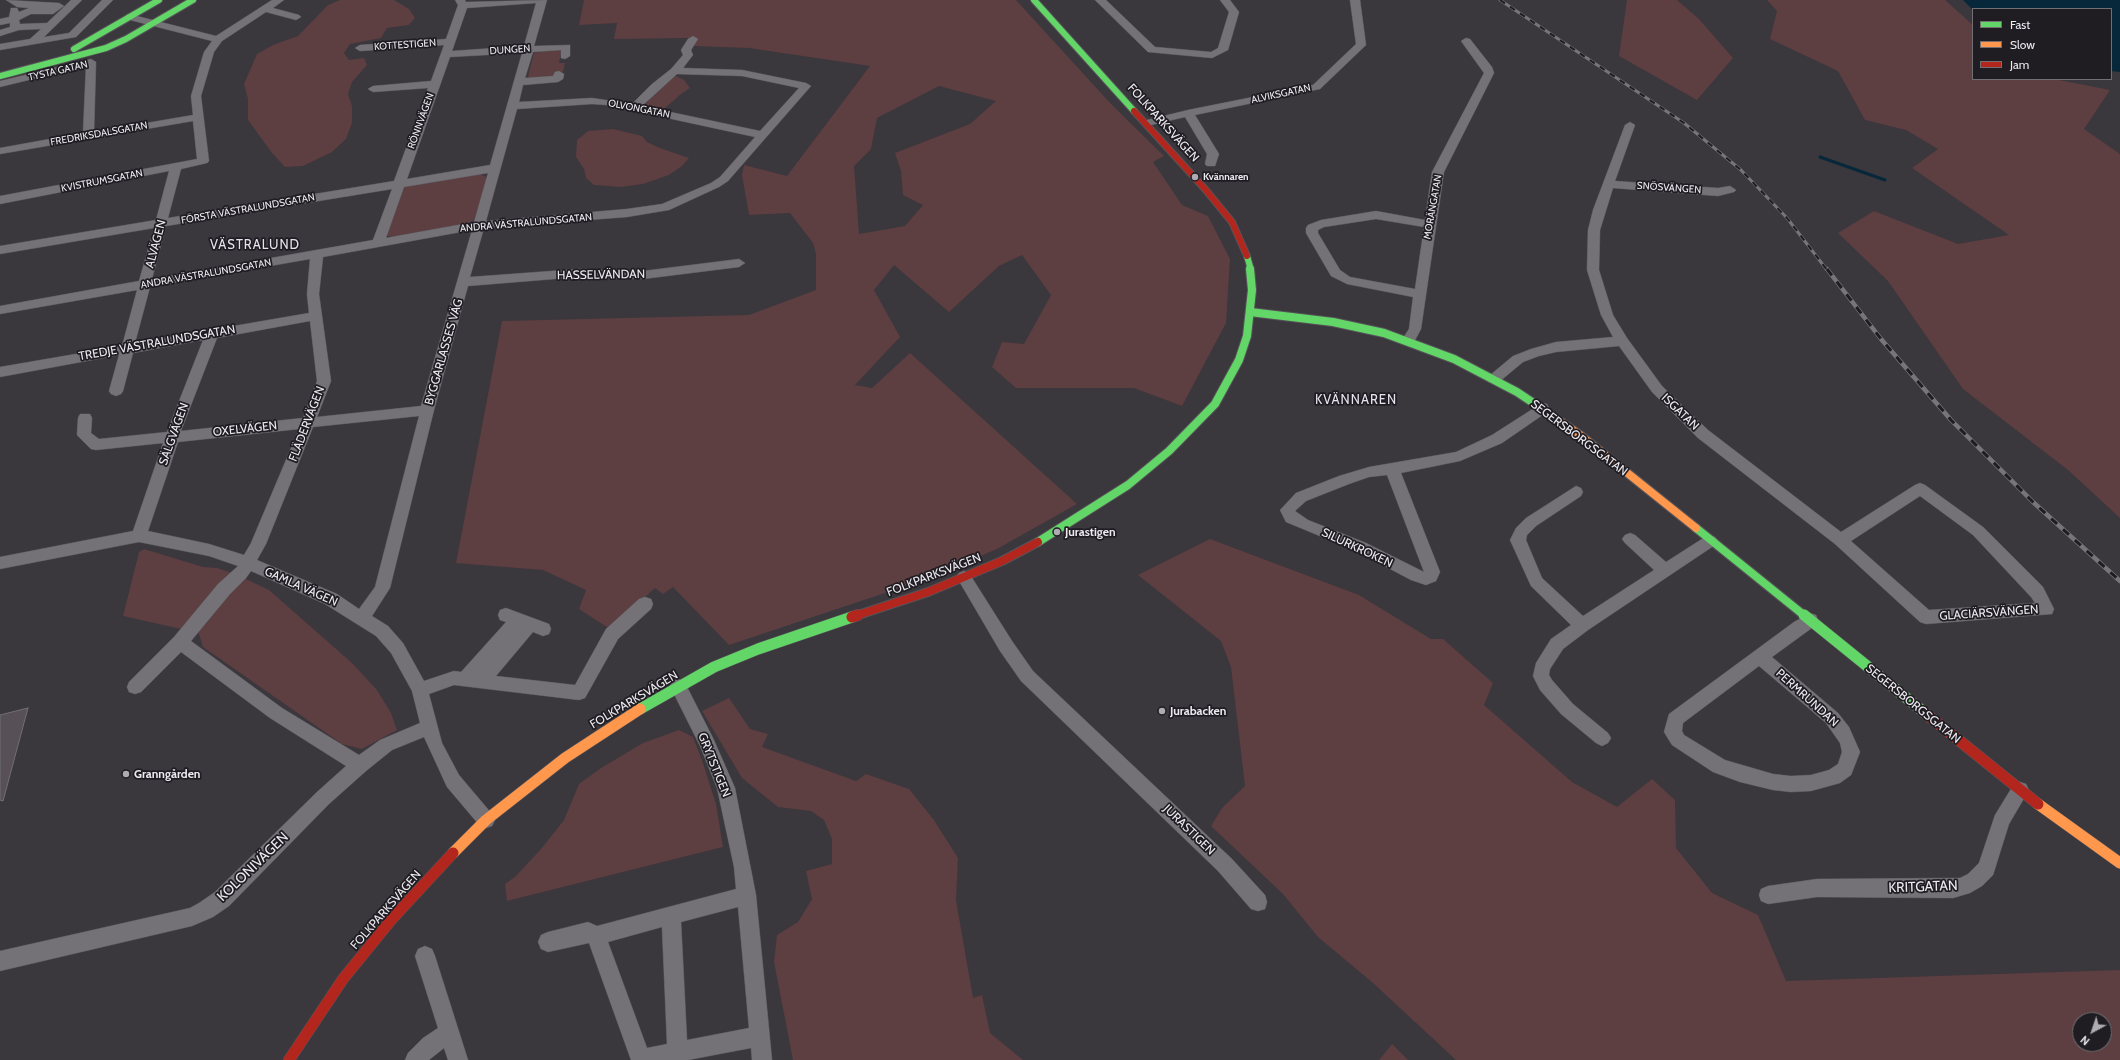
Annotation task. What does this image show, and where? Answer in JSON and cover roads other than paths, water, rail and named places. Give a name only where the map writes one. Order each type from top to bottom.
[{"type":"main road","points":[[0,70],[47,59],[71,51],[159,0]]},
{"type":"main road","points":[[0,76],[98,51],[126,39],[192,0]]},
{"type":"main road","name":"FOLKPARKSVÄGEN","points":[[289,1060],[343,979],[386,926],[439,867],[486,820],[565,758],[622,719],[714,667],[758,649],[928,592],[1002,561],[1057,532],[1128,485],[1169,451],[1215,404],[1239,360],[1247,336],[1252,290],[1251,272],[1245,250],[1232,222],[1205,189],[1147,123],[1034,0]]},
{"type":"main road","name":"SEGERSBORGSGATAN","points":[[1250,312],[1352,325],[1408,342],[1454,359],[1494,379],[1542,408],[1580,436],[2020,790],[2083,838],[2120,863]]},
{"type":"street","points":[[34,41],[76,0]]},
{"type":"street","points":[[0,47],[72,35],[108,0]]},
{"type":"street","points":[[198,117],[196,96],[209,52],[218,39],[279,0]]},
{"type":"street","points":[[461,3],[541,0]]},
{"type":"street","name":"BYGGARLASSES VÄG","points":[[361,617],[370,608],[382,588],[427,410],[478,225],[520,82],[541,0]]},
{"type":"street","points":[[1100,0],[1152,50],[1212,55],[1223,50],[1234,12],[1225,0]]},
{"type":"street","name":"ALVIKSGATAN","points":[[1147,123],[1188,113],[1308,90],[1321,84],[1361,45],[1355,0]]},
{"type":"street","points":[[0,33],[15,29],[14,23],[13,2],[30,8],[14,23]]},
{"type":"street","name":"RÖNNVÄGEN","points":[[378,243],[449,42],[461,3]]},
{"type":"street","points":[[265,9],[296,17]]},
{"type":"street","points":[[129,18],[218,39]]},
{"type":"street","points":[[0,22],[50,26]]},
{"type":"street","points":[[635,107],[656,86],[675,71],[688,55],[686,50],[693,39]]},
{"type":"street","name":"MORÄNGATAN","points":[[1408,342],[1415,329],[1421,294],[1429,224],[1438,172],[1489,73],[1488,69],[1466,41]]},
{"type":"street","name":"KOTTESTIGEN","points":[[360,48],[449,42]]},
{"type":"street","name":"DUNGEN","points":[[444,54],[566,47],[565,56]]},
{"type":"street","name":"TYSTA GATAN","points":[[0,84],[91,62],[92,95],[88,136]]},
{"type":"street","name":"ANDRA VÄSTRALUNDSGATAN","points":[[0,310],[478,225],[627,213],[665,207],[715,186],[724,179],[806,86],[742,73],[675,71]]},
{"type":"street","points":[[520,82],[558,79],[559,74]]},
{"type":"street","points":[[373,89],[434,84]]},
{"type":"street","name":"OLVONGATAN","points":[[513,106],[592,101],[635,107],[762,135]]},
{"type":"street","points":[[1188,113],[1213,154],[1211,164]]},
{"type":"street","name":"FREDRIKSDALSGATAN","points":[[0,151],[198,117]]},
{"type":"street","name":"KVISTRUMSGATAN","points":[[0,200],[203,161],[198,117]]},
{"type":"street","name":"ISGATAN","points":[[1630,125],[1594,230],[1593,270],[1606,315],[1622,341],[1657,389],[1703,434],[1840,540],[1926,617]]},
{"type":"street","name":"ALVÄGEN","points":[[116,391],[176,167]]},
{"type":"street","name":"FÖRSTA VÄSTRALUNDSGATAN","points":[[0,250],[495,168]]},
{"type":"street","name":"SNÖSVÄNGEN","points":[[1609,184],[1718,192],[1730,190]]},
{"type":"street","points":[[1421,294],[1347,280],[1335,273],[1312,233],[1312,228],[1321,224],[1376,215],[1429,224]]},
{"type":"street","name":"FLÄDERVÄGEN","points":[[136,687],[180,642],[208,607],[241,574],[248,563],[308,423],[324,381],[313,294],[317,253]]},
{"type":"street","name":"HASSELVÄNDAN","points":[[463,282],[578,273],[643,276],[739,263]]},
{"type":"street","name":"TREDJE VÄSTRALUNDSGATAN","points":[[0,372],[128,348],[315,316]]},
{"type":"street","name":"SÄLGVÄGEN","points":[[139,536],[172,437],[212,334]]},
{"type":"street","points":[[1494,379],[1518,360],[1536,352],[1556,347],[1622,341]]},
{"type":"street","name":"SILURKROKEN","points":[[1392,469],[1432,572],[1431,577],[1426,579],[1416,576],[1361,547],[1303,524],[1291,518],[1287,510],[1301,497],[1320,488],[1369,472],[1441,461],[1460,456],[1497,439],[1542,408]]},
{"type":"street","name":"OXELVÄGEN","points":[[85,418],[84,436],[96,445],[427,410]]},
{"type":"street","name":"GLACIÄRSVÄNGEN","points":[[1840,540],[1920,489],[1978,531],[2037,592],[2046,609],[1926,617]]},
{"type":"street","points":[[1576,492],[1531,522],[1521,532],[1518,540],[1536,582],[1582,625]]},
{"type":"street","name":"GAMLA VÄGEN","points":[[0,563],[139,536],[182,542],[248,563],[331,599],[382,631],[396,648],[420,690],[434,744],[453,781],[486,820]]},
{"type":"street","points":[[1630,539],[1664,570]]},
{"type":"street","points":[[1602,738],[1567,709],[1546,685],[1541,676],[1542,668],[1557,644],[1582,625],[1710,541]]},
{"type":"street","name":"JURASTIGEN","points":[[964,577],[990,617],[1006,646],[1028,676],[1225,865],[1258,902]]},
{"type":"street","points":[[420,690],[454,678],[579,693],[612,634],[645,604]]},
{"type":"street","name":"PERMRUNDAN","points":[[1760,657],[1832,718],[1843,732],[1848,741],[1851,752],[1845,769],[1834,777],[1811,783],[1791,784],[1773,782],[1740,774],[1719,766],[1700,756],[1678,740],[1673,732],[1675,719],[1810,620]]},
{"type":"street","points":[[465,679],[524,622],[482,681]]},
{"type":"street","points":[[180,642],[276,713],[360,765]]},
{"type":"street","name":"GRYTSTIGEN","points":[[678,686],[707,743],[726,788],[744,867],[762,1060]]},
{"type":"street","name":"KOLONIVÄGEN","points":[[0,961],[192,917],[206,910],[222,899],[323,798],[360,765],[386,746],[430,727]]},
{"type":"street","name":"KRITGATAN","points":[[1768,895],[1817,888],[1953,889],[1963,887],[1975,880],[1986,869],[2001,821],[2020,790]]},
{"type":"street","points":[[548,942],[588,932],[596,936],[747,895]]},
{"type":"street","points":[[671,916],[677,1050]]},
{"type":"street","points":[[596,936],[640,1059],[677,1050],[760,1036]]},
{"type":"street","points":[[425,956],[458,1060]]},
{"type":"street","points":[[415,1060],[430,1046],[449,1033]]},
{"type":"water","points":[[1963,0],[2120,0],[2120,72],[2112,71],[2112,8],[1972,9]]},
{"type":"waterway","points":[[1820,157],[1885,180]]},
{"type":"railway","points":[[1500,0],[1684,123],[1741,170],[1787,218],[1827,270]]},
{"type":"railway","points":[[1827,269],[1881,339],[1951,420],[2033,502],[2120,581]]},
{"type":"place","name":"Kvännaren","points":[[1195,177]]},
{"type":"place","name":"Jurastigen","points":[[1057,532]]},
{"type":"place","name":"Jurabacken","points":[[1162,711]]},
{"type":"place","name":"Granngården","points":[[126,774]]},
{"type":"district","name":"VÄSTRALUND","points":[[255,245]]},
{"type":"district","name":"KVÄNNAREN","points":[[1356,400]]}]
